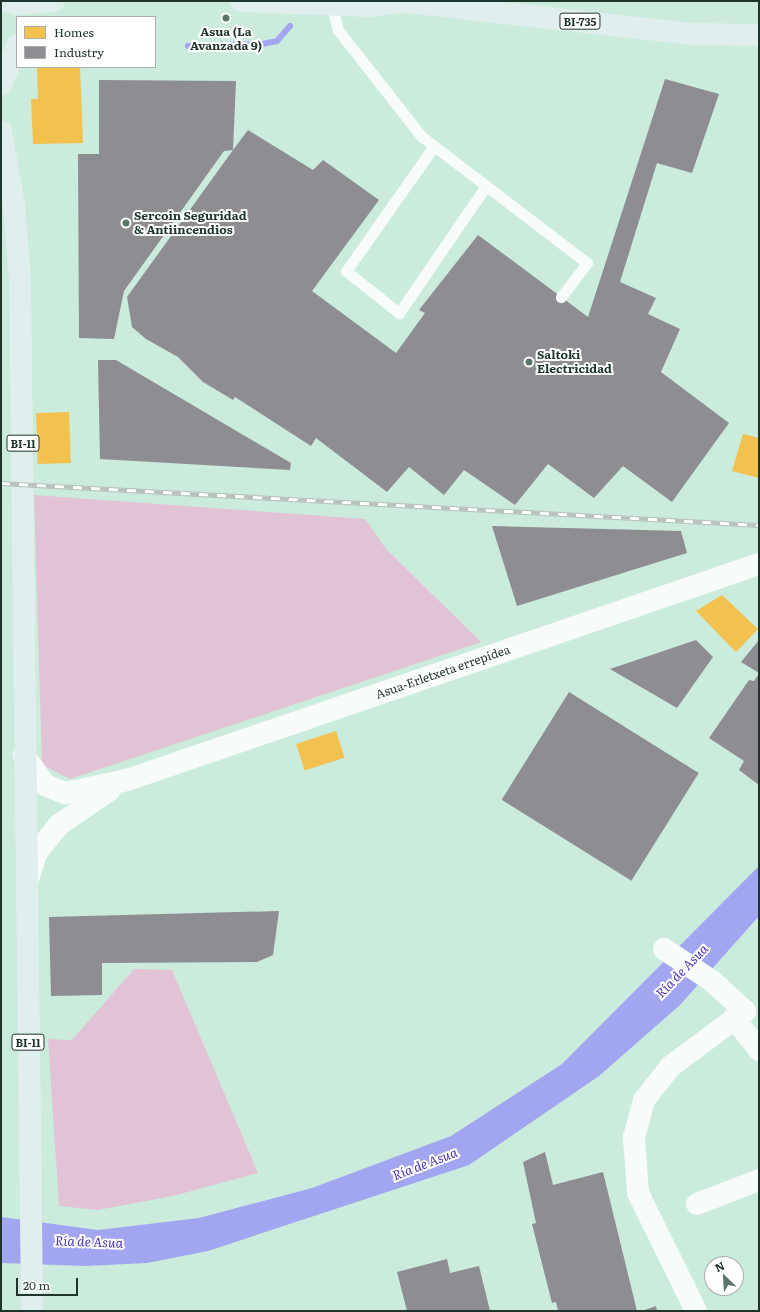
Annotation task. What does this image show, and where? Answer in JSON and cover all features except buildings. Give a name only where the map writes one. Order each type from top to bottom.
[{"type":"main road","points":[[6,1],[44,7]]},
{"type":"main road","name":"BI-735","points":[[240,1],[368,6],[402,1]]},
{"type":"main road","name":"BI-735","points":[[398,1],[692,34],[759,35]]},
{"type":"main road","points":[[1,85],[16,48]]},
{"type":"main road","name":"BI-11","points":[[1,131],[14,205],[20,280],[25,888],[32,1311]]},
{"type":"street","name":"Asua-Erletxeta errepidea","points":[[127,780],[759,564]]},
{"type":"street","points":[[24,755],[45,785],[65,794],[127,780]]},
{"type":"street","points":[[25,888],[37,852],[60,824],[90,801],[127,780]]},
{"type":"street","points":[[664,949],[712,981],[745,1010],[670,1067],[644,1100],[634,1138],[638,1193],[696,1311]]},
{"type":"street","points":[[734,1018],[759,1050]]},
{"type":"street","points":[[697,1204],[759,1180]]},
{"type":"lane","points":[[332,5],[338,30],[421,136],[587,263],[561,297]]},
{"type":"lane","points":[[434,146],[346,271],[400,313],[486,186]]},
{"type":"shaded area","points":[[34,495],[365,519],[386,549],[481,642],[70,779],[42,765]]},
{"type":"shaded area","points":[[134,969],[172,970],[258,1173],[173,1196],[98,1210],[59,1206],[48,1039],[72,1040]]},
{"type":"water","name":"Ría de Asua","points":[[759,866],[759,916],[680,1005],[599,1076],[469,1165],[208,1251],[147,1263],[86,1266],[1,1263],[1,1217],[98,1230],[199,1218],[312,1188],[451,1136],[562,1064]]},
{"type":"waterway","points":[[188,46],[262,44],[277,41],[290,26]]},
{"type":"railway","points":[[1,483],[759,525]]},
{"type":"place","name":"Asua (La Avanzada 9)","points":[[226,18]]},
{"type":"place","name":"Sercoin Seguridad & Antiincendios","points":[[126,223]]},
{"type":"place","name":"Saltoki Electricidad","points":[[529,362]]}]
